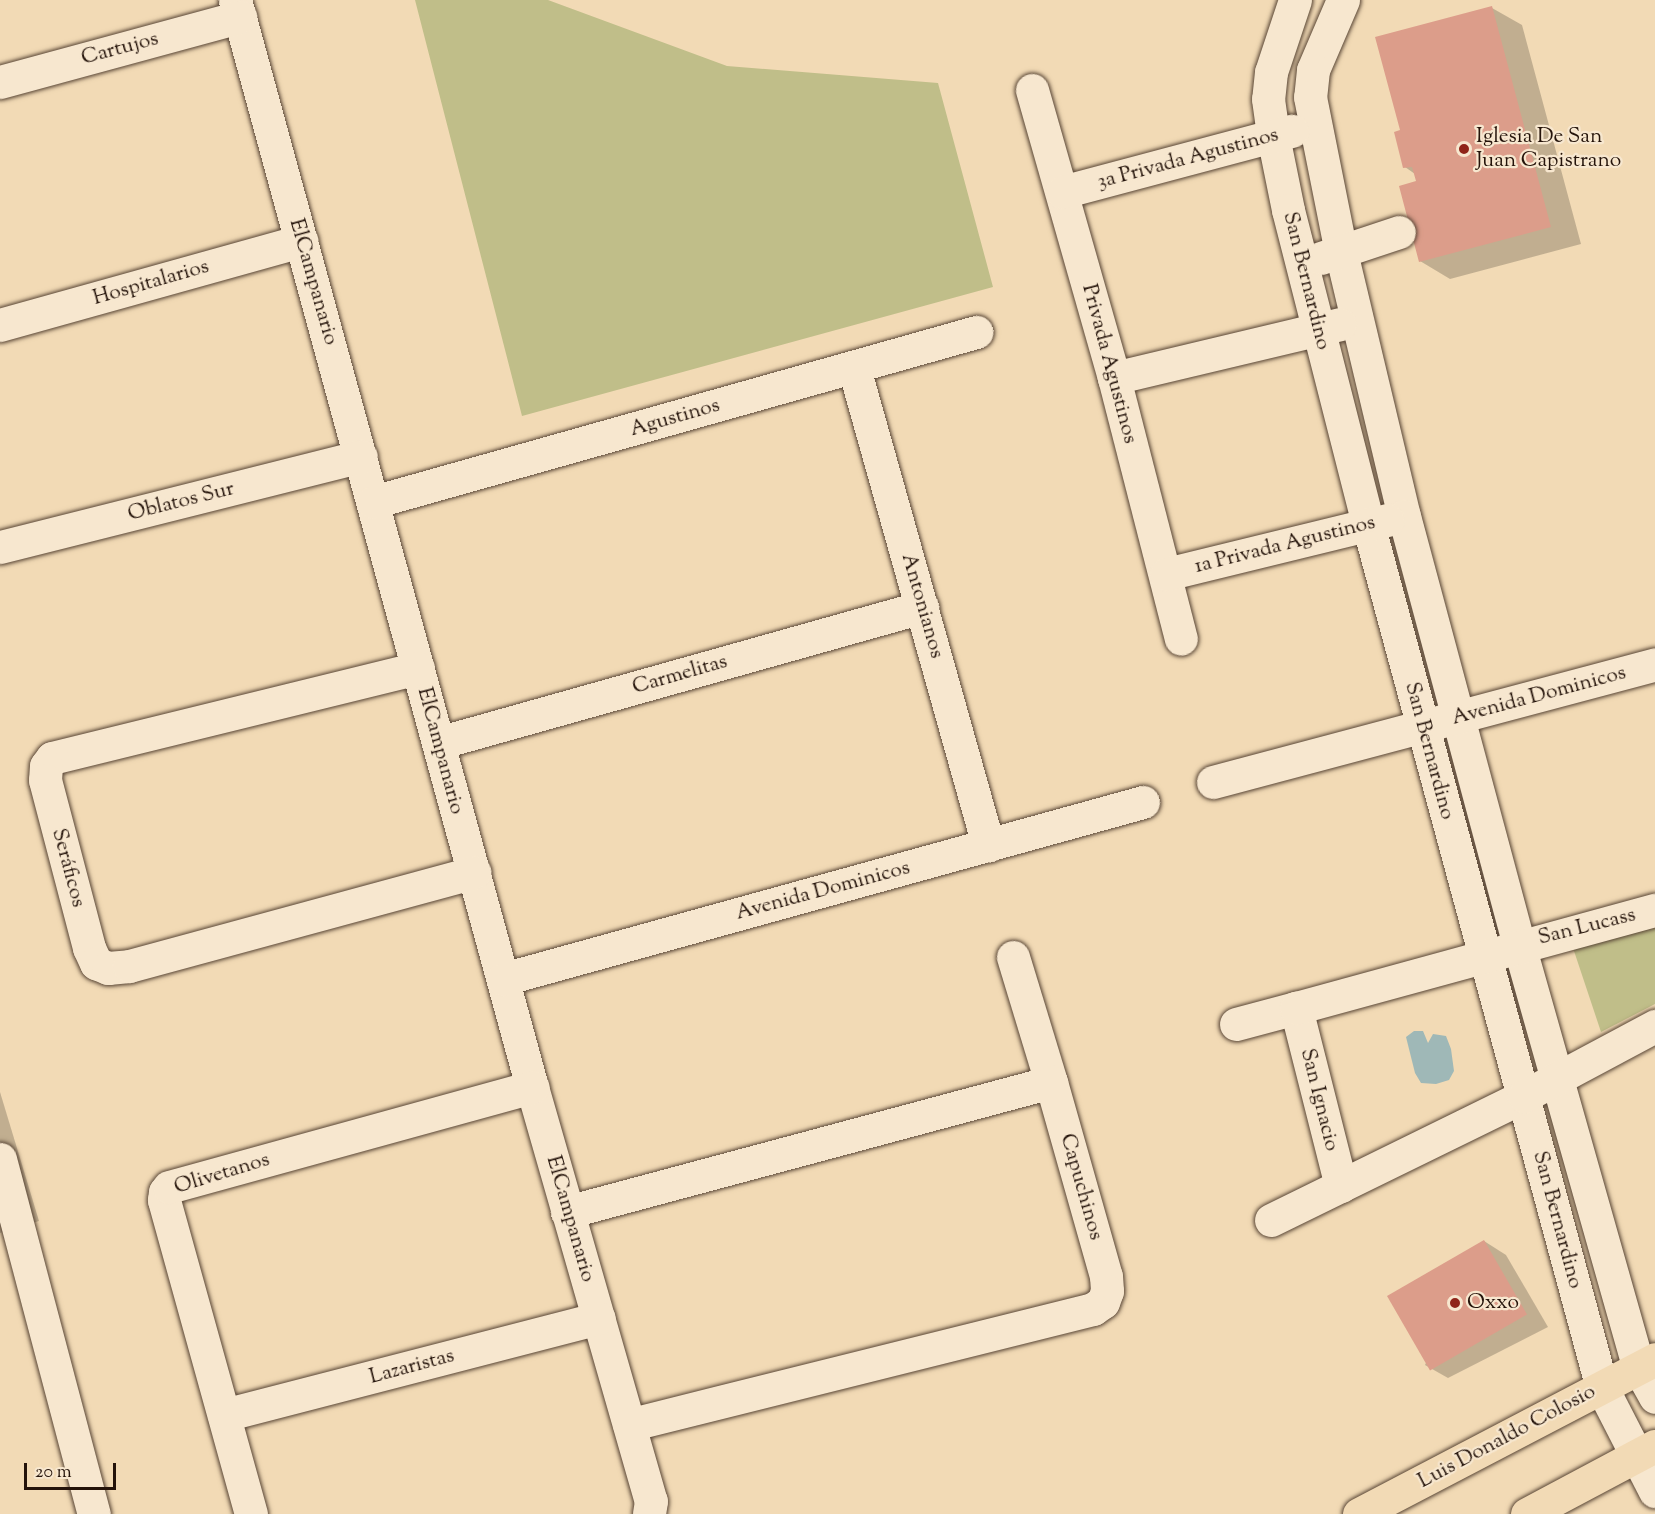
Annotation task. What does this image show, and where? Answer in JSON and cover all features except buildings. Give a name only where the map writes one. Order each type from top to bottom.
[{"type":"main road","name":"Luis Donaldo Colosio","points":[[1359,1514],[1647,1364]]},
{"type":"main road","points":[[1527,1514],[1645,1451]]},
{"type":"street","name":"San Bernardino","points":[[1295,0],[1270,72],[1268,99],[1273,136],[1302,264],[1422,728],[1602,1388],[1645,1451],[1655,1491]]},
{"type":"street","name":"San Bernardino","points":[[1343,0],[1313,70],[1310,97],[1314,126],[1356,320],[1404,516],[1556,1079],[1647,1364],[1655,1396]]},
{"type":"street","name":"Cartujos","points":[[0,82],[237,8]]},
{"type":"street","name":"ElCampanario","points":[[237,8],[532,1087],[654,1510]]},
{"type":"street","name":"Privada Agustinos","points":[[1032,90],[1114,378],[1181,639]]},
{"type":"street","name":"3a Privada Agustinos","points":[[1062,192],[1314,126]]},
{"type":"street","points":[[1302,264],[1400,232]]},
{"type":"street","name":"Hospitalarios","points":[[0,326],[301,241]]},
{"type":"street","points":[[1114,378],[1356,320]]},
{"type":"street","name":"Agustinos","points":[[373,502],[975,332]]},
{"type":"street","name":"Antonianos","points":[[854,368],[988,846]]},
{"type":"street","name":"Oblatos Sur","points":[[0,547],[361,456]]},
{"type":"street","name":"1a Privada Agustinos","points":[[1166,574],[1404,516]]},
{"type":"street","name":"Carmelitas","points":[[438,743],[922,607]]},
{"type":"street","name":"Avenida Dominicos","points":[[1213,782],[1655,664]]},
{"type":"street","name":"Seráficos","points":[[418,669],[52,758],[46,766],[45,780],[89,948],[96,963],[102,966],[108,968],[129,966],[474,872]]},
{"type":"street","name":"Avenida Dominicos","points":[[503,979],[1143,802]]},
{"type":"street","name":"San Lucass","points":[[1485,954],[1655,909]]},
{"type":"street","points":[[1236,1024],[1485,954]]},
{"type":"street","points":[[567,1212],[1051,1082],[1013,957]]},
{"type":"street","name":"San Ignacio","points":[[1296,1008],[1341,1186]]},
{"type":"street","points":[[1271,1220],[1524,1096],[1655,1026]]},
{"type":"street","name":"Capuchinos","points":[[629,1425],[1093,1309],[1103,1302],[1107,1291],[1106,1276],[1051,1082]]},
{"type":"street","name":"Olivetanos","points":[[251,1514],[164,1200],[165,1192],[169,1187],[532,1087]]},
{"type":"street","points":[[0,1159],[94,1514]]},
{"type":"street","name":"Lazaristas","points":[[224,1415],[599,1318]]},
{"type":"shaded area","points":[[415,0],[548,0],[727,66],[938,83],[993,287],[522,416]]},
{"type":"shaded area","points":[[1655,915],[1655,1004],[1601,1032],[1569,936]]},
{"type":"water","points":[[1414,1031],[1423,1031],[1428,1043],[1433,1034],[1446,1036],[1451,1049],[1454,1071],[1449,1080],[1436,1084],[1421,1083],[1415,1073],[1406,1037]]},
{"type":"place","name":"Iglesia De San Juan Capistrano","points":[[1464,149]]},
{"type":"place","name":"Oxxo","points":[[1455,1303]]}]
